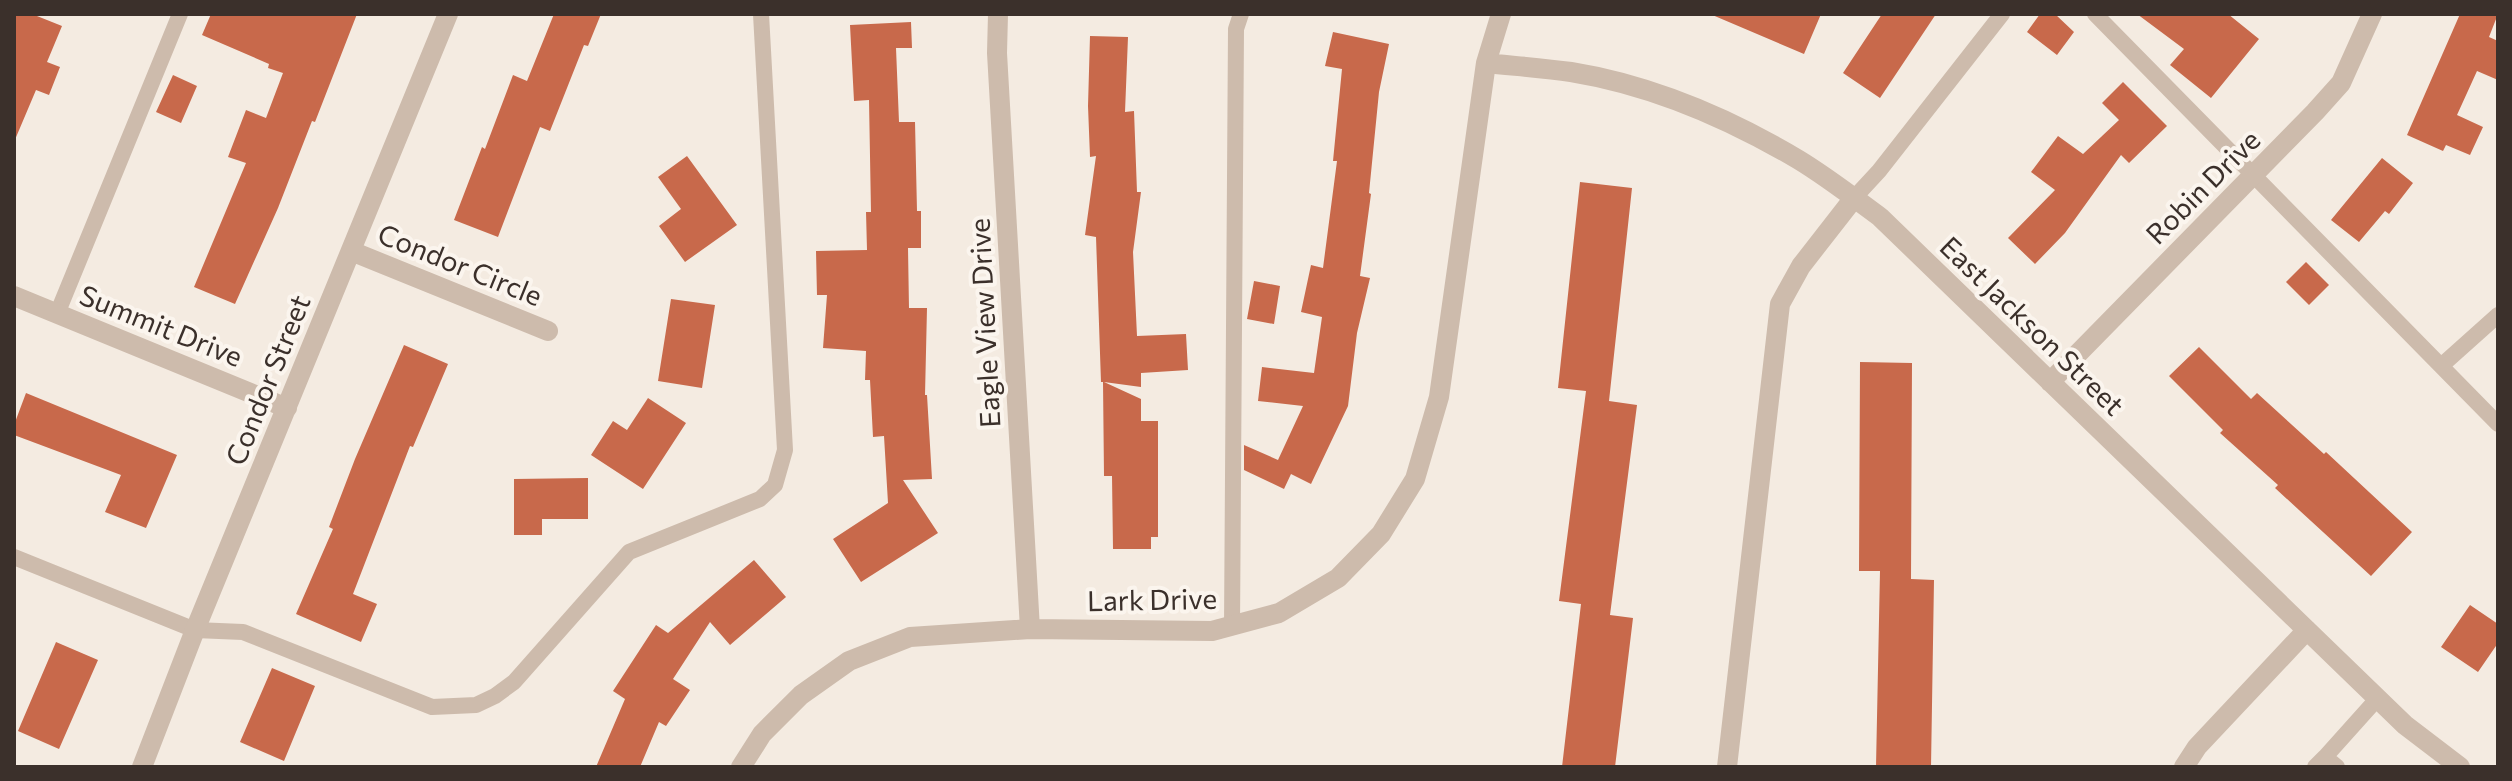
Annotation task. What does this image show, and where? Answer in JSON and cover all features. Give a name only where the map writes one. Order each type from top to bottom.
[{"type":"street","name":"Condor Street","points":[[142,767],[195,630],[448,14]]},
{"type":"street","name":"Eagle View Drive","points":[[998,14],[998,69],[1030,629]]},
{"type":"street","name":"Lark Drive","points":[[741,767],[762,734],[801,695],[849,661],[910,637],[1030,629],[1212,631],[1279,613],[1338,578],[1381,534],[1415,479],[1439,397],[1486,63],[1501,14]]},
{"type":"street","name":"Robin Drive","points":[[2050,382],[2341,83],[2372,14]]},
{"type":"street","name":"East Jackson Street","points":[[1486,63],[1573,72],[1656,93],[1744,131],[1801,161],[1854,198],[1880,217],[2377,699],[2460,767]]},
{"type":"street","points":[[1727,767],[1780,304],[1801,266],[1854,198]]},
{"type":"street","name":"Condor Circle","points":[[351,251],[548,331]]},
{"type":"street","name":"Summit Drive","points":[[14,296],[287,408]]},
{"type":"street","points":[[2184,767],[2197,747],[2307,630]]},
{"type":"lane","points":[[57,314],[180,14]]},
{"type":"lane","points":[[14,557],[195,630],[243,632],[432,707],[476,705],[495,696],[514,682],[629,552],[760,499],[775,485],[785,450],[761,14]]},
{"type":"lane","points":[[1232,627],[1236,29],[1241,14]]},
{"type":"lane","points":[[1854,198],[1879,171],[2002,14]]},
{"type":"lane","points":[[2095,14],[2498,424]]},
{"type":"lane","points":[[2441,366],[2498,315]]},
{"type":"lane","points":[[2326,764],[2377,699]]},
{"type":"building","points":[[14,14],[32,14],[62,26],[47,62],[60,67],[49,95],[36,90],[14,142]]},
{"type":"building","points":[[211,14],[357,14],[315,122],[312,121],[278,208],[235,304],[194,287],[246,163],[228,157],[246,110],[266,118],[283,73],[202,35]]},
{"type":"building","points":[[554,14],[601,14],[588,46],[584,45],[550,131],[540,127],[498,237],[454,220],[513,75],[527,81]]},
{"type":"building","points":[[1710,14],[1821,14],[1804,54]]},
{"type":"building","points":[[1882,14],[1936,14],[1880,98],[1843,73]]},
{"type":"building","points":[[2040,14],[2055,14],[2074,32],[2057,55],[2027,32]]},
{"type":"building","points":[[2137,14],[2228,14],[2259,39],[2211,98],[2170,65],[2184,49]]},
{"type":"building","points":[[2460,14],[2498,14],[2489,37],[2498,41],[2498,80],[2477,71],[2457,115],[2483,127],[2470,155],[2446,145],[2443,151],[2407,135]]},
{"type":"building","points":[[911,22],[912,48],[896,48],[899,122],[915,122],[921,248],[908,248],[909,308],[927,308],[925,395],[932,479],[903,480],[938,533],[861,582],[833,539],[888,503],[884,436],[873,437],[870,380],[865,380],[866,351],[823,348],[827,295],[817,295],[816,251],[867,250],[866,212],[871,212],[869,100],[854,101],[850,25]]},
{"type":"building","points":[[1333,32],[1389,44],[1379,92],[1371,194],[1360,276],[1370,278],[1357,333],[1348,406],[1311,484],[1291,474],[1284,489],[1244,470],[1244,445],[1278,460],[1303,406],[1258,401],[1262,367],[1314,373],[1322,317],[1301,312],[1311,265],[1323,268],[1337,161],[1333,161],[1342,69],[1325,66]]},
{"type":"building","points":[[1090,36],[1128,37],[1125,112],[1134,111],[1137,192],[1141,192],[1133,252],[1137,336],[1186,334],[1188,370],[1141,373],[1141,387],[1104,382],[1141,399],[1141,421],[1158,421],[1158,537],[1151,537],[1151,549],[1113,549],[1112,476],[1104,476],[1096,237],[1085,235],[1096,156],[1090,157]]},
{"type":"building","points":[[173,75],[197,86],[181,123],[156,112]]},
{"type":"building","points":[[2123,82],[2167,126],[2129,163],[2121,155],[2065,233],[2035,264],[2008,238],[2055,190],[2031,172],[2058,136],[2083,154],[2119,120],[2102,103]]},
{"type":"building","points":[[687,156],[737,225],[685,262],[659,226],[681,209],[658,177]]},
{"type":"building","points":[[2382,158],[2413,183],[2389,214],[2385,211],[2359,242],[2331,220]]},
{"type":"building","points":[[1580,182],[1632,188],[1609,401],[1637,405],[1610,615],[1633,618],[1615,767],[1562,767],[1581,604],[1559,601],[1586,391],[1558,388]]},
{"type":"building","points":[[2306,262],[2329,285],[2309,305],[2286,282]]},
{"type":"building","points":[[1254,281],[1280,286],[1274,324],[1247,319]]},
{"type":"building","points":[[671,299],[715,305],[702,388],[658,381]]},
{"type":"building","points":[[404,345],[448,364],[413,447],[410,446],[353,594],[377,604],[361,642],[296,614],[333,529],[329,527],[355,459]]},
{"type":"building","points":[[2199,347],[2251,399],[2257,393],[2412,532],[2371,576],[2275,488],[2278,485],[2220,433],[2223,430],[2169,376]]},
{"type":"building","points":[[1860,362],[1912,363],[1911,579],[1934,580],[1931,767],[1876,767],[1880,571],[1859,571]]},
{"type":"building","points":[[26,393],[177,455],[146,528],[105,512],[121,475],[14,435],[14,425]]},
{"type":"building","points":[[648,398],[686,423],[643,489],[591,455],[613,421],[627,430]]},
{"type":"building","points":[[588,478],[588,519],[542,519],[542,535],[514,535],[514,479]]},
{"type":"building","points":[[754,560],[786,597],[730,645],[710,622],[673,679],[690,690],[666,726],[659,722],[640,767],[596,767],[625,699],[613,691],[656,625],[668,633]]},
{"type":"building","points":[[2470,605],[2498,624],[2498,643],[2478,672],[2441,647]]},
{"type":"building","points":[[56,642],[98,660],[59,749],[18,731]]},
{"type":"building","points":[[272,668],[315,686],[284,761],[240,742]]}]
